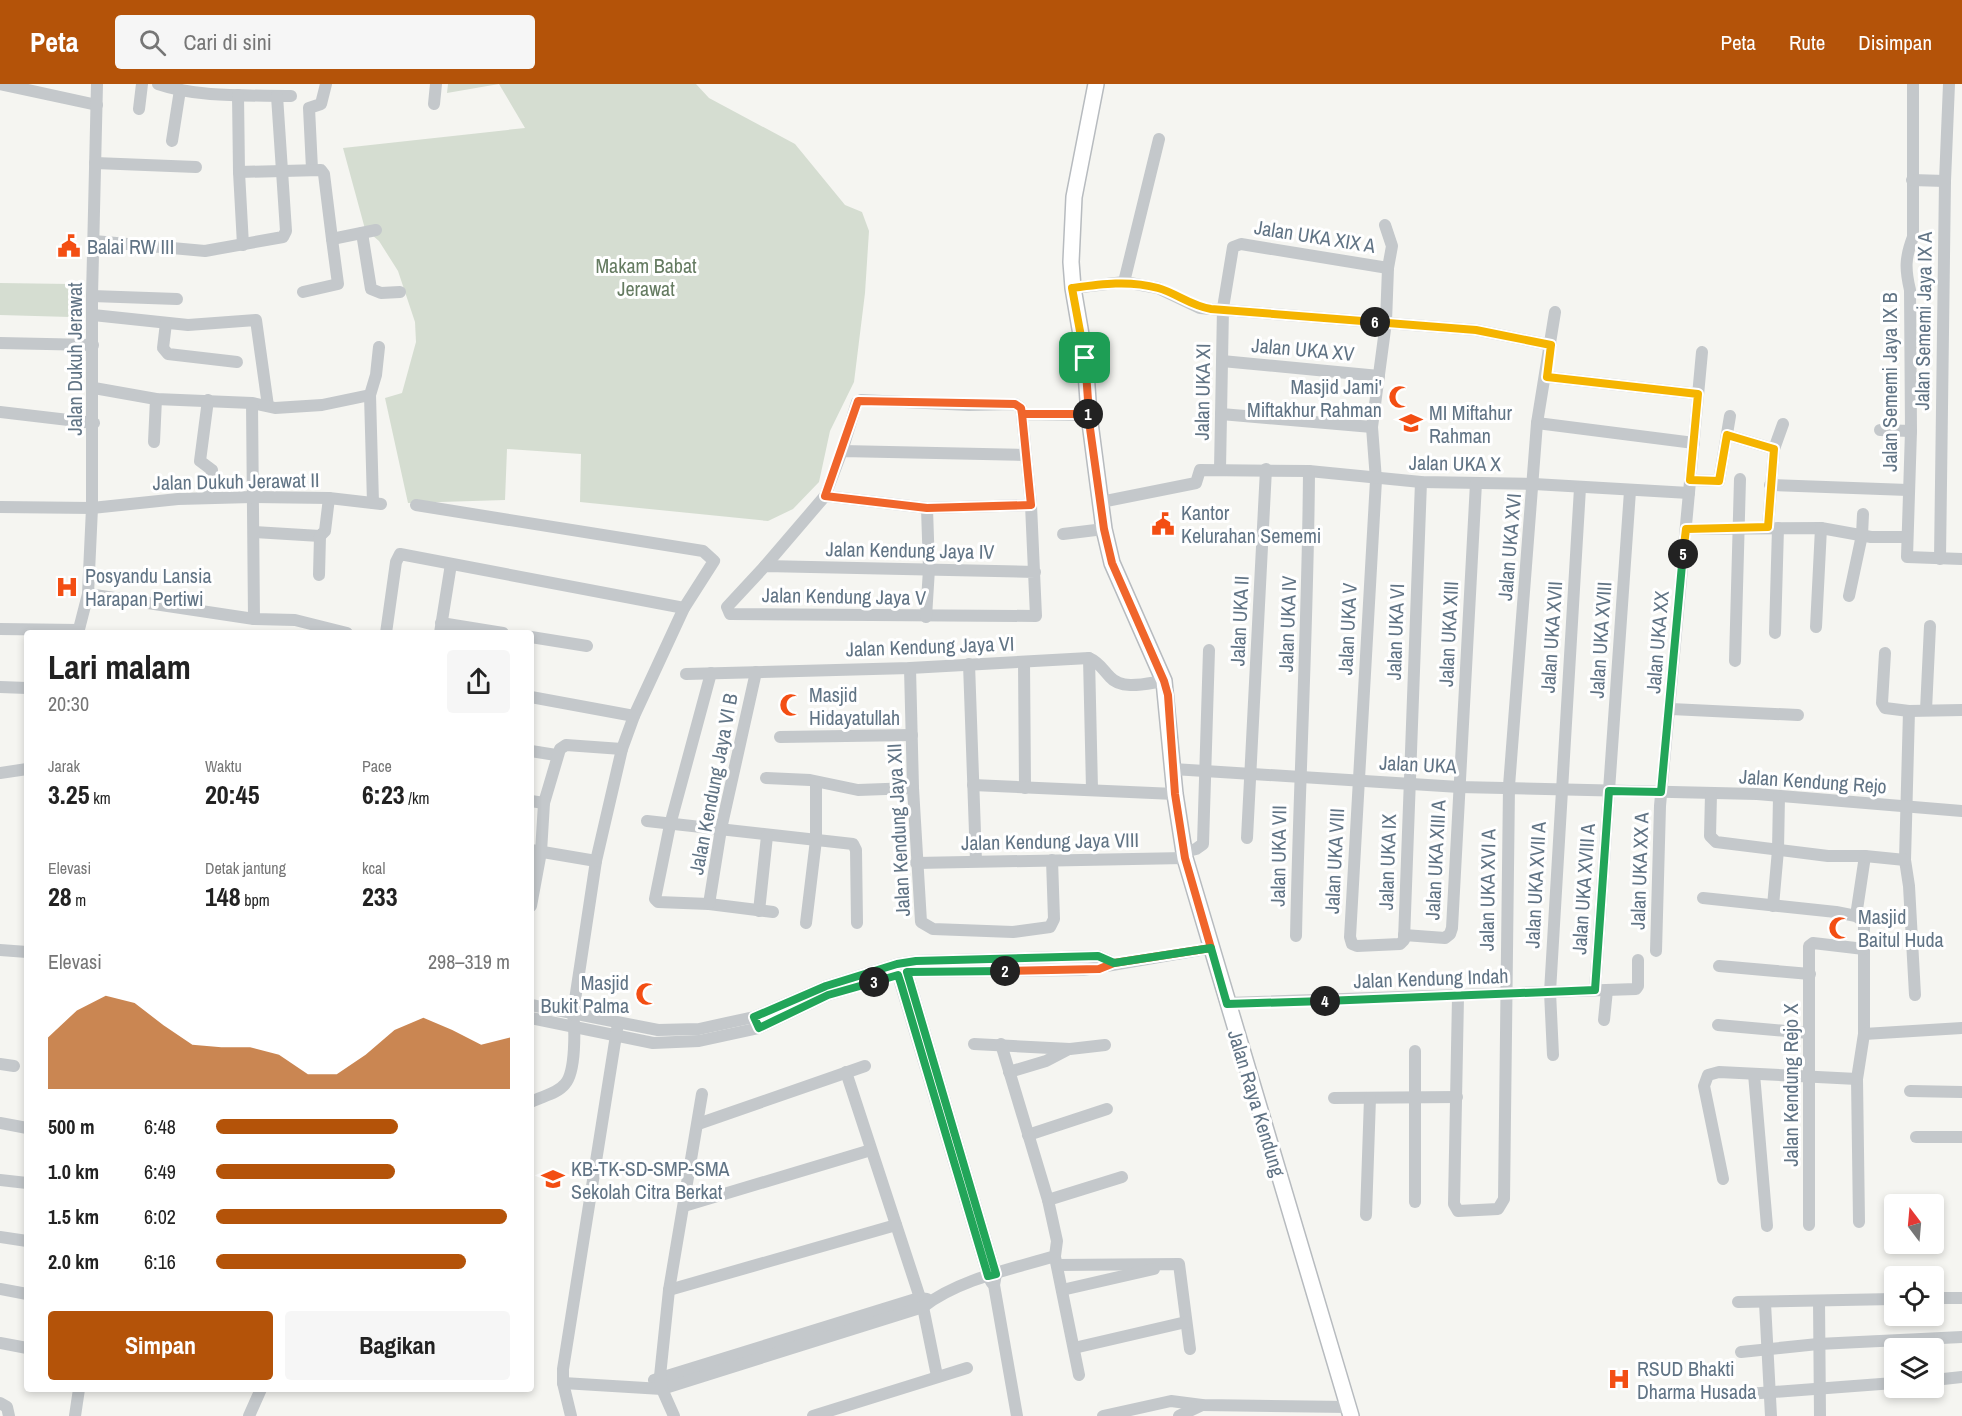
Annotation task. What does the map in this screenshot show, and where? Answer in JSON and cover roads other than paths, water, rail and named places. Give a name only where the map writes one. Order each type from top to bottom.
[{"type":"main road","name":"Jalan Raya Kendung","points":[[1096,84],[1074,196],[1071,262],[1072,288],[1085,358],[1089,414],[1104,529],[1112,563],[1164,681],[1175,794],[1184,855],[1350,1411]]},
{"type":"street","points":[[0,84],[32,88],[97,105]]},
{"type":"street","name":"Jalan Dukuh Jerawat","points":[[78,630],[87,594],[92,508],[94,388],[92,296],[97,84]]},
{"type":"street","points":[[139,109],[142,84]]},
{"type":"street","points":[[158,84],[176,88],[225,89],[238,95],[291,96]]},
{"type":"street","points":[[312,169],[309,108],[321,104],[326,84]]},
{"type":"street","points":[[434,104],[436,84]]},
{"type":"street","name":"Jalan Sememi Jaya IX B","points":[[1906,537],[1911,431],[1910,290],[1905,258],[1913,237],[1911,180],[1913,84]]},
{"type":"street","name":"Jalan Sememi Jaya IX A","points":[[1940,559],[1945,181],[1949,84]]},
{"type":"street","points":[[172,141],[176,88]]},
{"type":"street","points":[[238,95],[238,172],[243,245]]},
{"type":"street","points":[[94,241],[205,251],[283,237],[285,234],[283,171],[277,96]]},
{"type":"street","points":[[1124,282],[1159,139]]},
{"type":"street","points":[[95,163],[196,167]]},
{"type":"street","points":[[238,172],[312,169],[321,170],[324,174],[338,284],[303,292]]},
{"type":"street","points":[[1911,180],[1945,181]]},
{"type":"street","name":"Jalan UKA V","points":[[1358,780],[1376,480],[1372,427],[1386,322],[1388,268],[1392,246],[1385,225]]},
{"type":"street","points":[[332,239],[376,230]]},
{"type":"street","points":[[362,233],[371,289],[381,294],[400,292]]},
{"type":"street","name":"Jalan UKA XIX A","points":[[1236,245],[1388,268]]},
{"type":"street","name":"Jalan UKA XI","points":[[1220,469],[1223,308],[1232,250],[1236,245]]},
{"type":"street","points":[[1072,288],[1124,282],[1158,288],[1200,308],[1223,308],[1476,330],[1551,345]]},
{"type":"street","points":[[92,296],[177,299]]},
{"type":"street","name":"Jalan UKA XVI","points":[[1509,786],[1537,423],[1547,377],[1555,312]]},
{"type":"street","points":[[93,315],[189,325],[256,320],[268,406]]},
{"type":"street","points":[[166,323],[163,348],[168,354],[237,362]]},
{"type":"street","points":[[0,343],[93,345]]},
{"type":"street","points":[[94,388],[156,399],[208,400],[268,406],[322,405],[370,395],[376,375],[379,347]]},
{"type":"street","name":"Jalan UKA XX","points":[[1661,792],[1671,709],[1702,352]]},
{"type":"street","name":"Jalan UKA XV","points":[[1222,361],[1379,376]]},
{"type":"street","points":[[1547,377],[1698,394]]},
{"type":"street","name":"Jalan Dukuh Jerawat II","points":[[0,507],[92,508],[209,498],[252,497],[329,498],[377,503],[370,395]]},
{"type":"street","points":[[154,442],[156,399]]},
{"type":"street","points":[[208,400],[200,461],[210,466],[212,470],[209,498]]},
{"type":"street","points":[[765,566],[825,496],[857,402],[861,400],[1015,404],[1021,408],[1035,572]]},
{"type":"street","points":[[252,403],[254,619]]},
{"type":"street","points":[[0,412],[94,423]]},
{"type":"street","points":[[1022,414],[1089,414]]},
{"type":"street","points":[[1221,414],[1372,427]]},
{"type":"street","points":[[1730,416],[1727,435],[1774,449]]},
{"type":"street","points":[[1537,423],[1694,443]]},
{"type":"street","points":[[1775,633],[1770,485],[1774,449],[1783,424]]},
{"type":"street","points":[[1880,430],[1911,431]]},
{"type":"street","name":"Jalan UKA X","points":[[1220,469],[1309,471],[1376,480],[1534,484],[1630,491],[1689,487],[1719,481],[1727,435]]},
{"type":"street","points":[[842,451],[1025,455]]},
{"type":"street","points":[[1101,502],[1196,483],[1200,471],[1220,469]]},
{"type":"street","name":"Jalan UKA II","points":[[1247,838],[1266,470]]},
{"type":"street","name":"Jalan UKA IV","points":[[1299,777],[1308,623],[1309,471]]},
{"type":"street","points":[[1735,661],[1740,479]]},
{"type":"street","name":"Jalan UKA VI","points":[[1409,783],[1421,482]]},
{"type":"street","name":"Jalan UKA XIII","points":[[1459,786],[1476,483]]},
{"type":"street","points":[[1770,485],[1908,490]]},
{"type":"street","name":"Jalan UKA XVII","points":[[1560,789],[1580,488]]},
{"type":"street","name":"Jalan UKA XVIII","points":[[1609,791],[1630,491]]},
{"type":"street","points":[[825,496],[927,508],[1031,505]]},
{"type":"street","points":[[319,574],[320,536],[325,531],[329,498]]},
{"type":"street","points":[[416,505],[703,551],[711,556],[714,565],[684,608],[634,716],[622,749],[596,861],[573,1013]]},
{"type":"street","points":[[926,617],[930,569],[927,508]]},
{"type":"street","points":[[1849,596],[1863,514]]},
{"type":"street","points":[[1686,529],[1821,528],[1859,534],[1906,537],[1907,558],[1962,559]]},
{"type":"street","points":[[1816,627],[1821,528]]},
{"type":"street","points":[[1063,534],[1104,529]]},
{"type":"street","points":[[254,532],[320,536]]},
{"type":"street","points":[[386,630],[397,558],[406,554],[684,608]]},
{"type":"street","points":[[451,564],[440,628],[465,630]]},
{"type":"street","name":"Jalan Kendung Jaya V","points":[[784,567],[765,566],[727,607],[730,614],[1034,617],[1038,613],[1035,572]]},
{"type":"street","name":"Jalan Kendung Jaya IV","points":[[784,567],[1035,572]]},
{"type":"street","points":[[87,594],[254,619],[295,620],[335,630]]},
{"type":"street","points":[[292,630],[295,620]]},
{"type":"street","points":[[1926,710],[1930,626]]},
{"type":"street","points":[[0,629],[26,630]]},
{"type":"street","points":[[534,638],[587,646]]},
{"type":"street","points":[[1184,855],[1203,844],[1203,771],[1209,650]]},
{"type":"street","points":[[1885,653],[1883,705],[1909,711],[1962,710]]},
{"type":"street","points":[[1092,789],[1089,658],[1096,661],[1116,682],[1126,685],[1164,681]]},
{"type":"street","name":"Jalan Kendung Jaya VI","points":[[686,674],[910,668],[1089,658]]},
{"type":"street","points":[[1024,662],[1025,788]]},
{"type":"street","points":[[969,664],[976,861]]},
{"type":"street","name":"Jalan Kendung Jaya XII","points":[[910,668],[916,863],[921,922],[926,927],[1013,932],[1045,929],[1054,919],[1052,860]]},
{"type":"street","name":"Jalan Kendung Jaya VI B","points":[[709,904],[720,829],[756,672]]},
{"type":"street","points":[[711,673],[670,825],[655,899],[658,902],[709,904],[773,912]]},
{"type":"street","points":[[0,687],[24,688]]},
{"type":"street","points":[[534,698],[634,716]]},
{"type":"street","points":[[1671,709],[1798,715]]},
{"type":"street","points":[[1909,711],[1905,860],[1909,886],[1915,995]]},
{"type":"street","points":[[780,737],[912,735]]},
{"type":"street","points":[[534,874],[544,803],[556,755],[566,745],[622,749]]},
{"type":"street","points":[[534,751],[556,755]]},
{"type":"street","name":"Jalan UKA","points":[[1173,769],[1459,786],[1661,792]]},
{"type":"street","points":[[0,773],[24,770]]},
{"type":"street","name":"Jalan UKA VII","points":[[1296,936],[1299,777]]},
{"type":"street","points":[[766,778],[803,780],[858,790],[913,788]]},
{"type":"street","name":"Jalan UKA VIII","points":[[1358,780],[1350,937],[1352,944],[1368,945],[1404,939]]},
{"type":"street","points":[[806,923],[816,840],[816,783]]},
{"type":"street","name":"Jalan UKA IX","points":[[1404,939],[1409,783]]},
{"type":"street","points":[[973,786],[1175,794]]},
{"type":"street","name":"Jalan UKA XIII A","points":[[1404,939],[1445,938],[1450,934],[1459,786]]},
{"type":"street","name":"Jalan UKA XVI A","points":[[1457,1097],[1454,1195],[1456,1208],[1458,1211],[1468,1212],[1498,1209],[1504,1199],[1509,786]]},
{"type":"street","name":"Jalan UKA XVII A","points":[[1553,1055],[1550,992],[1560,789]]},
{"type":"street","name":"Jalan UKA XVIII A","points":[[1604,1020],[1601,990],[1609,791]]},
{"type":"street","name":"Jalan Kendung Rejo","points":[[1661,792],[1754,794],[1962,811]]},
{"type":"street","name":"Jalan UKA XX A","points":[[1656,951],[1661,792]]},
{"type":"street","points":[[1711,794],[1710,836],[1714,840],[1828,856],[1865,856],[1905,860]]},
{"type":"street","points":[[1773,906],[1778,850],[1779,796]]},
{"type":"street","points":[[534,801],[544,803]]},
{"type":"street","points":[[647,821],[855,846],[857,923]]},
{"type":"street","points":[[759,911],[767,836]]},
{"type":"street","points":[[536,851],[596,861]]},
{"type":"street","name":"Jalan Kendung Jaya VIII","points":[[916,863],[1184,855]]},
{"type":"street","points":[[1856,916],[1865,856]]},
{"type":"street","points":[[1703,898],[1856,916],[1864,922],[1864,1034],[1857,1079],[1859,1222]]},
{"type":"street","name":"Jalan Kendung Rejo X","points":[[1809,1225],[1809,946],[1813,943],[1864,949]]},
{"type":"street","points":[[534,1018],[582,1024],[613,1021],[658,1030],[699,1029],[757,1022],[826,986],[897,964],[916,961],[1083,970],[1211,948]]},
{"type":"street","points":[[0,950],[24,952]]},
{"type":"street","name":"Jalan UKA XX A","points":[[1637,988],[1638,960]]},
{"type":"street","points":[[534,1006],[573,1013],[582,1024],[611,1034],[652,1042],[699,1041],[828,995],[903,973],[983,965]]},
{"type":"street","points":[[1719,966],[1810,974]]},
{"type":"street","points":[[903,973],[993,1278],[1017,1416]]},
{"type":"street","name":"Jalan Kendung Indah","points":[[1227,1004],[1458,997],[1637,988]]},
{"type":"street","points":[[1334,1098],[1457,1097],[1458,997]]},
{"type":"street","points":[[571,1416],[563,1383],[613,1021]]},
{"type":"street","points":[[534,1100],[567,1083],[582,1024]]},
{"type":"street","points":[[1718,1024],[1809,1033]]},
{"type":"street","points":[[1864,1034],[1962,1028]]},
{"type":"street","points":[[974,1044],[1070,1048],[1105,1045]]},
{"type":"street","points":[[1001,1044],[1048,1200],[1057,1241],[1056,1261],[1079,1375]]},
{"type":"street","points":[[1009,1072],[1046,1061],[1070,1048]]},
{"type":"street","points":[[1414,1202],[1415,1051]]},
{"type":"street","points":[[0,1064],[14,1066]]},
{"type":"street","points":[[698,1124],[866,1066]]},
{"type":"street","points":[[846,1072],[896,1225],[925,1302],[937,1376]]},
{"type":"street","points":[[1723,1179],[1704,1086],[1705,1079],[1712,1072],[1857,1079]]},
{"type":"street","points":[[1754,1074],[1767,1226]]},
{"type":"street","points":[[1910,1091],[1962,1092]]},
{"type":"street","points":[[674,1416],[661,1382],[669,1290],[702,1094]]},
{"type":"street","points":[[1366,1215],[1370,1098]]},
{"type":"street","points":[[1028,1135],[1107,1109]]},
{"type":"street","points":[[0,1123],[24,1127]]},
{"type":"street","points":[[1916,1137],[1962,1137]]},
{"type":"street","points":[[684,1206],[871,1150]]},
{"type":"street","points":[[1048,1200],[1122,1177]]},
{"type":"street","points":[[0,1180],[24,1183]]},
{"type":"street","points":[[669,1290],[896,1225]]},
{"type":"street","points":[[0,1237],[24,1241]]},
{"type":"street","points":[[563,1383],[642,1385],[661,1382],[925,1302],[993,1278],[1056,1261],[1179,1264]]},
{"type":"street","points":[[1062,1290],[1179,1264]]},
{"type":"street","points":[[1179,1264],[1190,1349]]},
{"type":"street","points":[[0,1289],[24,1293]]},
{"type":"street","points":[[1944,1298],[1962,1298]]},
{"type":"street","points":[[1738,1302],[1884,1299]]},
{"type":"street","points":[[1819,1301],[1820,1416]]},
{"type":"street","points":[[1765,1303],[1771,1416]]},
{"type":"street","points":[[1074,1348],[1186,1322]]},
{"type":"street","points":[[1741,1352],[1818,1344],[1962,1337]]},
{"type":"street","points":[[0,1343],[24,1347]]},
{"type":"street","points":[[813,1416],[966,1368]]},
{"type":"street","points":[[1944,1379],[1962,1377]]},
{"type":"street","points":[[1735,1395],[1884,1384]]},
{"type":"street","points":[[75,1416],[79,1392]]},
{"type":"street","points":[[249,1416],[259,1392]]},
{"type":"street","points":[[1103,1416],[1172,1401],[1202,1405],[1350,1411]]},
{"type":"street","points":[[0,1402],[7,1407],[9,1416]]},
{"type":"street","points":[[1179,1416],[1202,1405]]},
{"type":"place","name":"Balai RW III","points":[[69,246]]},
{"type":"place","name":"Masjid Jami' Miftakhur Rahman","points":[[1400,397]]},
{"type":"place","name":"MI Miftahur Rahman","points":[[1411,423]]},
{"type":"place","name":"Kantor Kelurahan Sememi","points":[[1163,524]]},
{"type":"place","name":"Posyandu Lansia Harapan Pertiwi","points":[[67,587]]},
{"type":"place","name":"Masjid Hidayatullah","points":[[791,705]]},
{"type":"place","name":"Masjid Baitul Huda","points":[[1840,928]]},
{"type":"place","name":"Masjid Bukit Palma","points":[[647,994]]},
{"type":"place","name":"KB-TK-SD-SMP-SMA Sekolah Citra Berkat","points":[[553,1179]]},
{"type":"place","name":"RSUD Bhakti Dharma Husada","points":[[1619,1379]]},
{"type":"park label","name":"Makam Babat Jerawat","points":[[646,276]]}]
